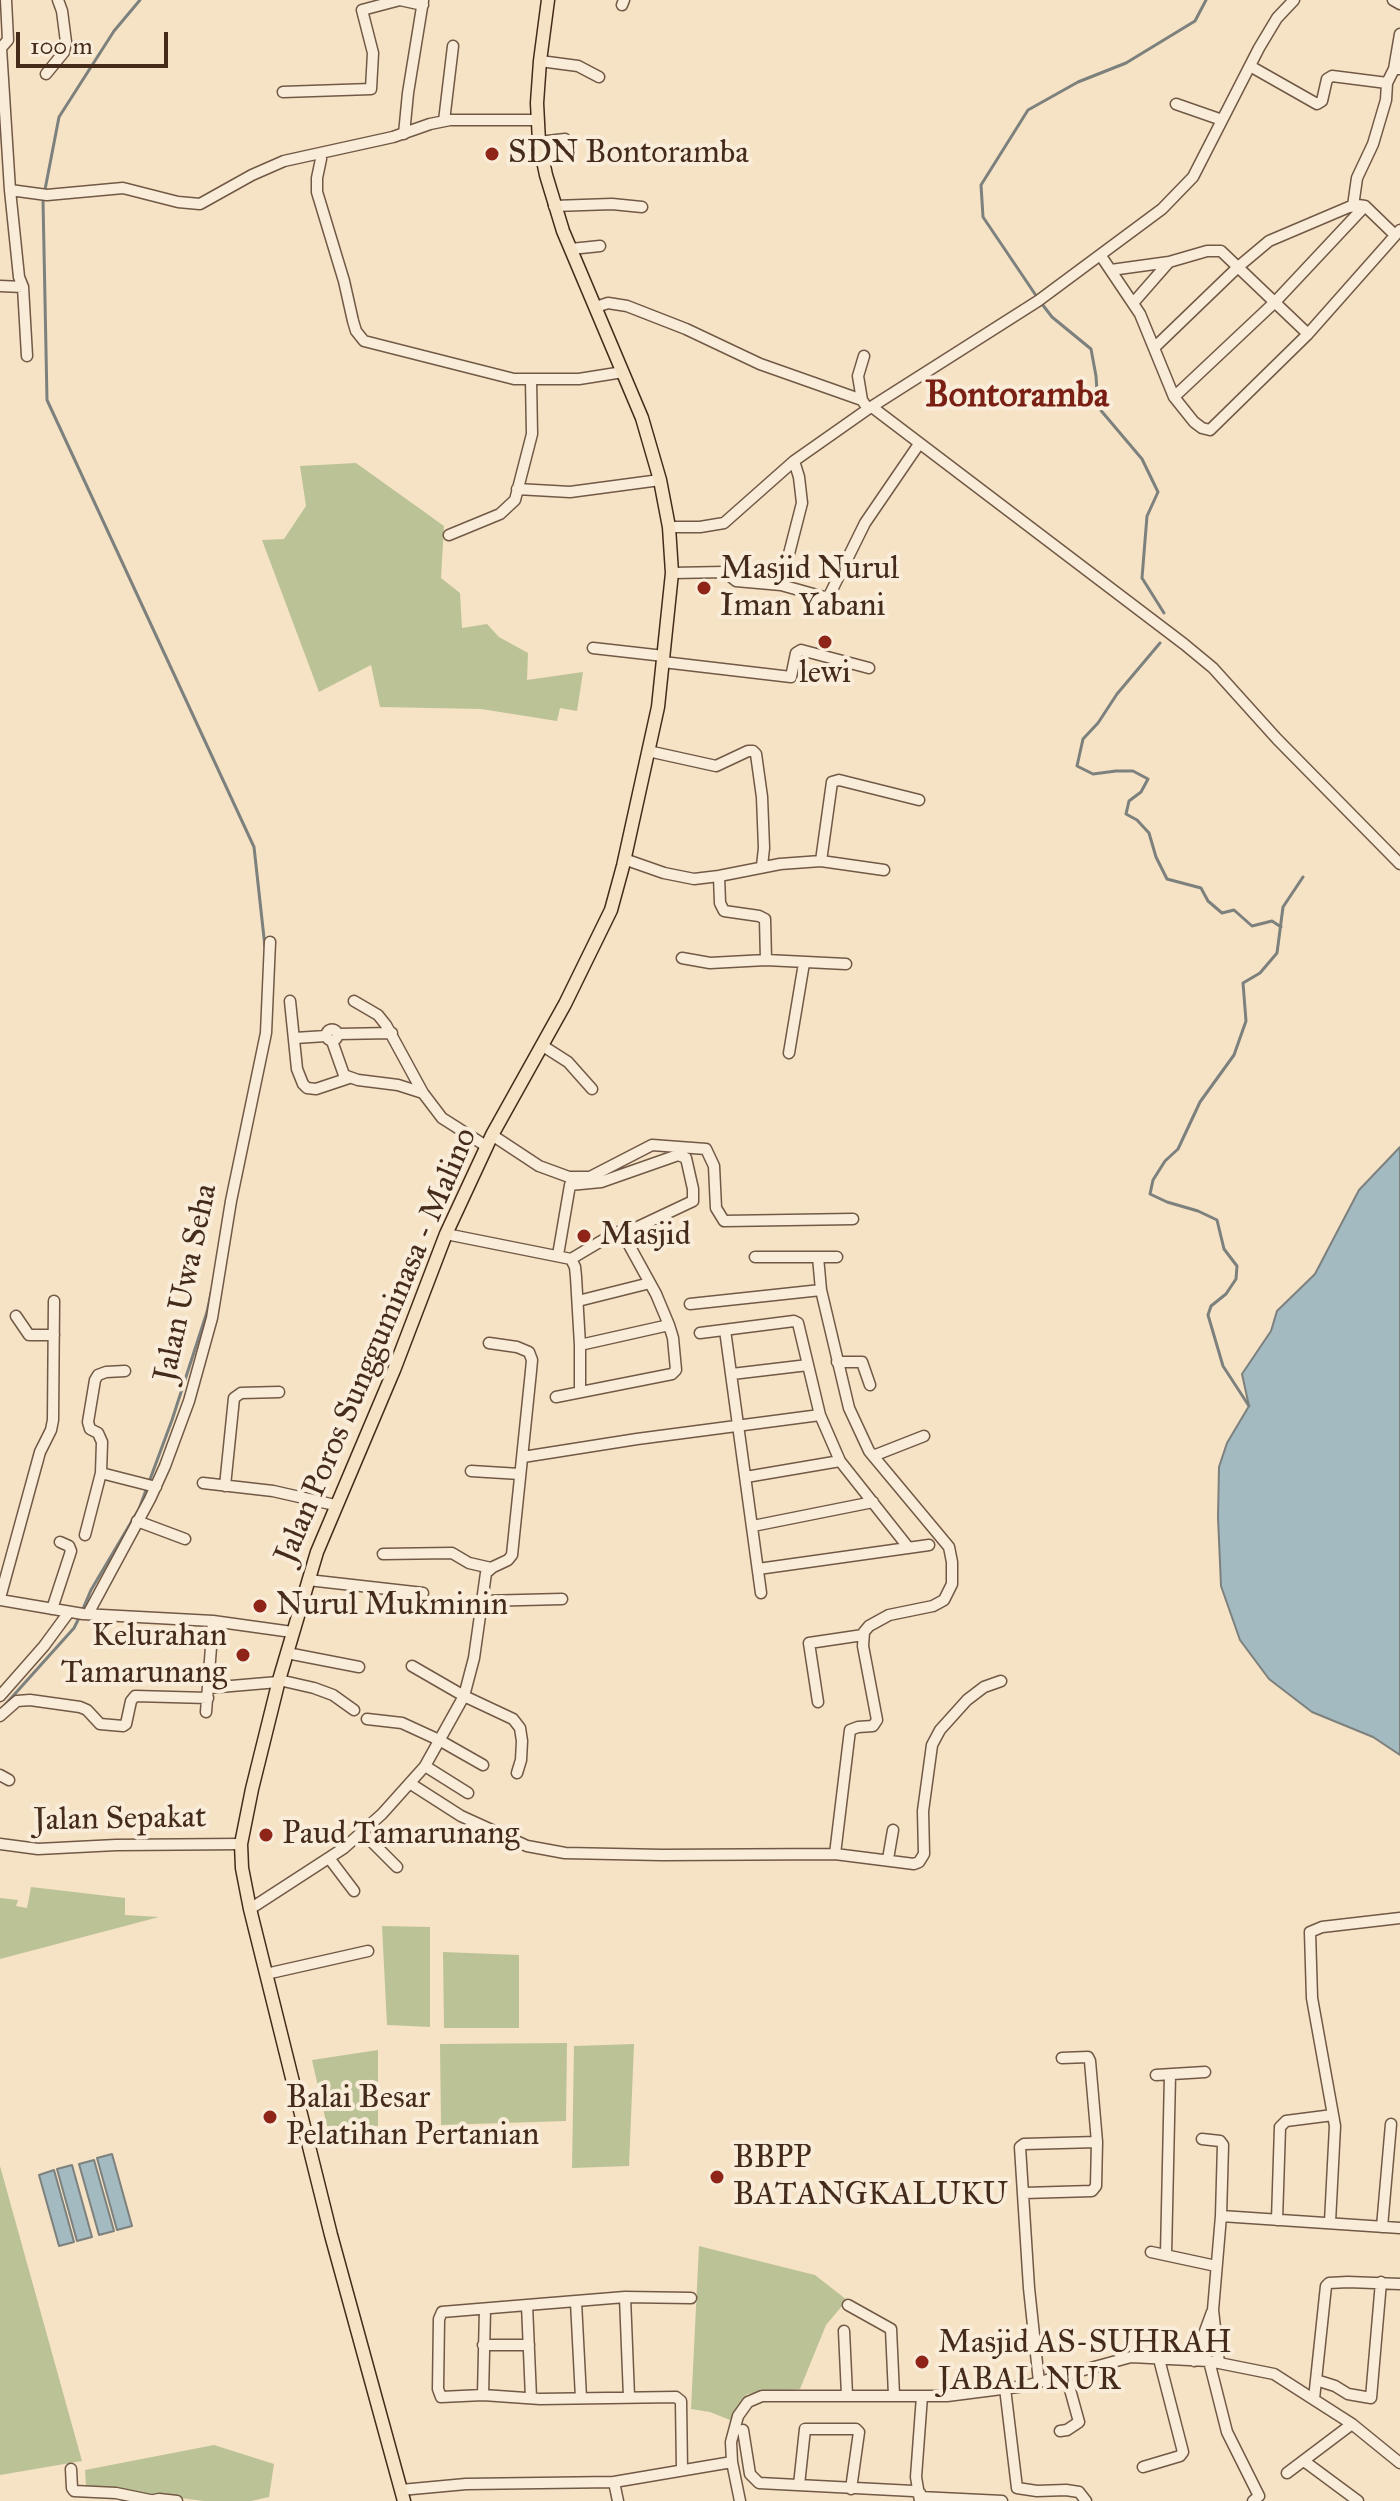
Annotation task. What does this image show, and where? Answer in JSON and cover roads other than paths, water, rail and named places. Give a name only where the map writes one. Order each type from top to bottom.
[{"type":"main road","name":"Jalan Poros Sungguminasa - Malino","points":[[403,2496],[331,2235],[266,1974],[242,1868],[241,1844],[292,1632],[335,1505],[394,1370],[446,1234],[489,1140],[543,1046],[611,910],[658,707],[672,573],[669,527],[660,480],[642,418],[554,206],[539,142],[540,61],[548,0]]},
{"type":"street","points":[[6,0],[8,40],[0,48],[5,162],[19,277],[23,287],[27,356]]},
{"type":"street","points":[[46,74],[64,52],[66,42],[58,0]]},
{"type":"street","points":[[283,92],[371,89],[373,53],[362,10],[400,0],[423,2],[404,134]]},
{"type":"street","points":[[669,527],[724,523],[797,469],[867,405],[1038,301],[1154,216],[1180,191],[1201,163],[1277,18],[1294,0]]},
{"type":"street","points":[[1393,0],[1400,4]]},
{"type":"street","points":[[1353,206],[1357,178],[1373,144],[1386,100],[1387,83],[1397,69],[1400,34]]},
{"type":"street","points":[[444,121],[453,46]]},
{"type":"street","points":[[540,61],[578,66],[599,77]]},
{"type":"street","points":[[1250,66],[1317,104],[1322,101],[1327,79],[1332,76],[1387,83]]},
{"type":"street","points":[[1176,104],[1222,120]]},
{"type":"street","points":[[10,190],[47,195],[123,188],[178,202],[200,204],[284,161],[404,134],[444,121],[538,120]]},
{"type":"street","points":[[539,142],[565,139]]},
{"type":"street","points":[[321,159],[317,192],[356,331],[364,341],[514,379],[579,379],[623,372]]},
{"type":"street","points":[[554,206],[612,204],[642,207]]},
{"type":"street","points":[[1101,256],[1134,302],[1174,397],[1194,422],[1210,430],[1308,334],[1398,232],[1365,206],[1353,206],[1269,241],[1155,347]]},
{"type":"street","points":[[1174,397],[1275,302],[1365,206]]},
{"type":"street","points":[[571,249],[600,246]]},
{"type":"street","points":[[1111,270],[1221,251],[1308,334]]},
{"type":"street","points":[[1134,302],[1169,262]]},
{"type":"street","points":[[0,286],[23,287]]},
{"type":"street","points":[[596,307],[608,303],[627,306],[686,329],[760,364],[867,405],[1213,668],[1277,739],[1400,864]]},
{"type":"street","points":[[864,356],[858,376],[867,405]]},
{"type":"street","points":[[449,535],[509,508],[515,500],[532,434],[531,380]]},
{"type":"street","points":[[672,573],[725,572],[736,581],[781,585],[829,596],[865,523],[919,444]]},
{"type":"street","points":[[781,585],[802,503],[797,469]]},
{"type":"street","points":[[517,489],[570,492],[660,480]]},
{"type":"street","points":[[593,648],[791,677],[796,653],[801,650],[869,668]]},
{"type":"street","points":[[648,751],[716,766],[748,751],[756,754],[762,797],[762,866]]},
{"type":"street","points":[[821,861],[832,782],[839,780],[919,800]]},
{"type":"street","points":[[624,859],[678,877],[694,879],[762,866],[821,861],[884,870]]},
{"type":"street","points":[[719,876],[720,903],[724,911],[765,919],[766,960]]},
{"type":"street","name":"Jalan Uwa Seha","points":[[0,1696],[78,1613],[137,1521],[189,1401],[213,1311],[234,1183],[266,1033],[270,942]]},
{"type":"street","points":[[682,958],[710,963],[766,960],[846,964]]},
{"type":"street","points":[[789,1053],[804,963]]},
{"type":"street","points":[[290,1001],[297,1069],[303,1084],[316,1089],[349,1078]]},
{"type":"street","points":[[354,1001],[378,1015],[392,1033],[423,1093],[442,1118],[539,1166],[569,1177],[590,1177],[652,1145],[706,1149],[714,1166],[716,1208],[724,1221],[853,1219]]},
{"type":"street","points":[[295,1038],[392,1033]]},
{"type":"street","points":[[332,1037],[344,1075],[423,1093]]},
{"type":"street","points":[[543,1046],[568,1062],[592,1089]]},
{"type":"street","points":[[558,1255],[570,1185],[601,1182],[678,1155],[686,1158],[693,1201],[623,1234],[618,1232],[571,1259]]},
{"type":"street","points":[[446,1234],[571,1259],[575,1267],[578,1301],[580,1392]]},
{"type":"street","points":[[556,1397],[672,1374],[676,1370],[669,1325],[623,1234]]},
{"type":"street","points":[[755,1257],[837,1257]]},
{"type":"street","points":[[818,1257],[821,1290],[849,1408],[873,1456],[949,1547],[952,1562],[952,1584],[944,1600],[933,1606],[889,1615],[869,1626],[863,1635],[877,1720],[873,1726],[850,1730],[835,1854]]},
{"type":"street","points":[[578,1301],[650,1283]]},
{"type":"street","points":[[690,1304],[821,1290]]},
{"type":"street","points":[[54,1301],[54,1406],[51,1430],[40,1452],[0,1599],[78,1613],[213,1621],[292,1632]]},
{"type":"street","points":[[16,1316],[29,1335],[54,1335]]},
{"type":"street","points":[[700,1333],[794,1321],[799,1327],[820,1415],[840,1461],[908,1547]]},
{"type":"street","points":[[580,1345],[669,1325]]},
{"type":"street","points":[[725,1330],[761,1593]]},
{"type":"street","points":[[250,1909],[363,1833],[425,1766],[464,1696],[474,1658],[486,1573],[512,1555],[532,1360],[529,1352],[517,1347],[489,1343]]},
{"type":"street","points":[[837,1362],[862,1362],[870,1385]]},
{"type":"street","points":[[732,1374],[808,1365]]},
{"type":"street","points":[[85,1535],[101,1473],[102,1442],[88,1422],[95,1380],[106,1372],[125,1371]]},
{"type":"street","points":[[225,1486],[234,1398],[241,1393],[279,1392]]},
{"type":"street","points":[[523,1457],[820,1415]]},
{"type":"street","points":[[873,1456],[924,1436]]},
{"type":"street","points":[[746,1477],[840,1461]]},
{"type":"street","points":[[471,1471],[520,1474]]},
{"type":"street","points":[[101,1473],[151,1485]]},
{"type":"street","points":[[203,1483],[273,1491],[335,1505]]},
{"type":"street","points":[[753,1526],[873,1502]]},
{"type":"street","points":[[137,1521],[185,1539]]},
{"type":"street","points":[[52,1609],[71,1551],[69,1546],[60,1542]]},
{"type":"street","points":[[758,1569],[929,1545]]},
{"type":"street","points":[[383,1554],[452,1553],[469,1563],[491,1568]]},
{"type":"street","points":[[308,1580],[423,1593]]},
{"type":"street","points":[[481,1601],[562,1599]]},
{"type":"street","points":[[206,1712],[213,1621]]},
{"type":"street","points":[[818,1702],[809,1643],[863,1635]]},
{"type":"street","points":[[287,1653],[359,1667]]},
{"type":"street","points":[[412,1666],[517,1723],[522,1741],[517,1773]]},
{"type":"street","points":[[0,1716],[17,1701],[30,1700],[80,1707],[100,1724],[123,1726],[135,1696],[208,1693],[279,1681],[314,1688],[341,1700],[354,1710]]},
{"type":"street","points":[[411,1784],[452,1811],[527,1846],[565,1853],[835,1854],[914,1864],[923,1858],[925,1850],[923,1811],[932,1745],[940,1730],[967,1700],[984,1687],[1001,1681]]},
{"type":"street","points":[[367,1719],[402,1723],[483,1765]]},
{"type":"street","points":[[425,1766],[468,1793]]},
{"type":"street","points":[[888,1859],[893,1830]]},
{"type":"street","points":[[363,1833],[397,1867]]},
{"type":"street","name":"Jalan Sepakat","points":[[0,1844],[38,1849],[241,1844]]},
{"type":"street","points":[[329,1858],[354,1891]]},
{"type":"street","points":[[1330,2222],[1335,2147],[1333,2115],[1312,1998],[1310,1932],[1322,1927],[1400,1918]]},
{"type":"street","points":[[266,1974],[368,1951]]},
{"type":"street","points":[[1024,2193],[1095,2189],[1097,2142],[1089,2059],[1062,2058]]},
{"type":"street","points":[[1156,2075],[1205,2072]]},
{"type":"street","points":[[1166,2254],[1170,2075]]},
{"type":"street","points":[[1277,2220],[1280,2127],[1286,2121],[1333,2115]]},
{"type":"street","points":[[1382,2227],[1391,2124]]},
{"type":"street","points":[[1202,2139],[1220,2141],[1223,2145],[1213,2310],[1214,2362],[1227,2432],[1257,2499]]},
{"type":"street","points":[[1039,2382],[1029,2288],[1020,2145],[1097,2142]]},
{"type":"street","points":[[1221,2216],[1400,2228]]},
{"type":"street","points":[[1151,2252],[1216,2266]]},
{"type":"street","points":[[1314,2399],[1326,2286],[1329,2283],[1348,2282],[1400,2284]]},
{"type":"street","points":[[1316,2380],[1348,2394],[1371,2398],[1381,2282]]},
{"type":"street","points":[[625,2297],[629,2397]]},
{"type":"street","points":[[682,2470],[680,2400],[673,2397],[531,2398],[483,2395],[443,2398],[439,2396],[438,2340],[440,2314],[625,2297],[691,2298]]},
{"type":"street","points":[[576,2302],[581,2398]]},
{"type":"street","points":[[527,2305],[531,2398]]},
{"type":"street","points":[[848,2305],[891,2329],[894,2395]]},
{"type":"street","points":[[483,2395],[485,2309]]},
{"type":"street","points":[[1194,2361],[1213,2310]]},
{"type":"street","points":[[844,2331],[847,2395]]},
{"type":"street","points":[[483,2345],[529,2345]]},
{"type":"street","points":[[740,2501],[732,2462],[733,2430],[748,2402],[762,2396],[947,2396],[1039,2382],[1131,2357],[1214,2362],[1274,2374],[1352,2424],[1400,2463]]},
{"type":"street","points":[[1143,2467],[1180,2456],[1183,2452],[1159,2359]]},
{"type":"street","points":[[1060,2431],[1079,2422],[1066,2375]]},
{"type":"street","points":[[1005,2388],[1017,2488],[1079,2492],[1086,2501]]},
{"type":"street","points":[[920,2497],[916,2477],[922,2396]]},
{"type":"street","points":[[1287,2473],[1352,2424]]},
{"type":"street","points":[[799,2485],[805,2429],[856,2429],[859,2432],[851,2489]]},
{"type":"street","points":[[743,2430],[748,2463],[753,2479],[759,2483],[913,2491],[920,2497],[1002,2501]]},
{"type":"street","points":[[1304,2461],[1358,2501]]},
{"type":"street","points":[[403,2496],[466,2484],[614,2482],[732,2462]]},
{"type":"street","points":[[71,2469],[74,2491],[177,2501]]},
{"type":"street","points":[[614,2482],[618,2501]]},
{"type":"water","points":[[1400,1147],[1400,1755],[1373,1737],[1312,1712],[1269,1679],[1240,1640],[1221,1586],[1218,1517],[1219,1467],[1227,1443],[1249,1406],[1242,1374],[1271,1331],[1277,1311],[1315,1274],[1359,1190]]},
{"type":"water","points":[[112,2154],[132,2226],[117,2230],[97,2158]]},
{"type":"water","points":[[94,2160],[114,2231],[99,2235],[79,2164]]},
{"type":"water","points":[[72,2165],[92,2237],[77,2241],[57,2169]]},
{"type":"water","points":[[54,2170],[74,2242],[59,2246],[39,2175]]},
{"type":"waterway","points":[[140,0],[114,31],[59,117],[43,200],[47,400],[254,847],[265,947]]},
{"type":"waterway","points":[[1037,297],[983,217],[981,185],[1028,110],[1078,82],[1126,63],[1195,21],[1206,0]]},
{"type":"waterway","points":[[1042,304],[1052,317],[1091,349],[1098,407],[1142,459],[1158,492],[1147,516],[1142,578],[1164,613]]},
{"type":"waterway","points":[[1160,643],[1083,739],[1077,766],[1093,774],[1133,771],[1148,779],[1141,792],[1129,801],[1126,814],[1149,833],[1167,879],[1201,888],[1208,901],[1222,913],[1234,910],[1252,926],[1272,921],[1281,927]]},
{"type":"waterway","points":[[1249,1406],[1223,1366],[1208,1315],[1211,1306],[1226,1294],[1236,1279],[1237,1266],[1224,1249],[1217,1220],[1150,1194],[1153,1180],[1165,1161],[1178,1149],[1200,1102],[1234,1055],[1246,1021],[1243,983],[1260,973],[1277,953],[1283,907],[1303,877]]},
{"type":"waterway","points":[[82,1611],[139,1509],[172,1420],[211,1293]]},
{"type":"waterway","points":[[4,1706],[74,1628],[79,1618]]},
{"type":"place","name":"SDN Bontoramba","points":[[492,154]]},
{"type":"place","name":"Masjid Nurul Iman Yabani","points":[[704,588]]},
{"type":"place","name":"lewi","points":[[825,642]]},
{"type":"place","name":"Masjid","points":[[584,1236]]},
{"type":"place","name":"Nurul Mukminin","points":[[260,1606]]},
{"type":"place","name":"Kelurahan Tamarunang","points":[[243,1655]]},
{"type":"place","name":"Paud Tamarunang","points":[[266,1835]]},
{"type":"place","name":"Balai Besar Pelatihan Pertanian","points":[[270,2117]]},
{"type":"place","name":"BBPP BATANGKALUKU","points":[[717,2177]]},
{"type":"place","name":"Masjid AS-SUHRAH JABAL NUR","points":[[922,2362]]},
{"type":"district","name":"Bontoramba","points":[[1017,397]]}]
